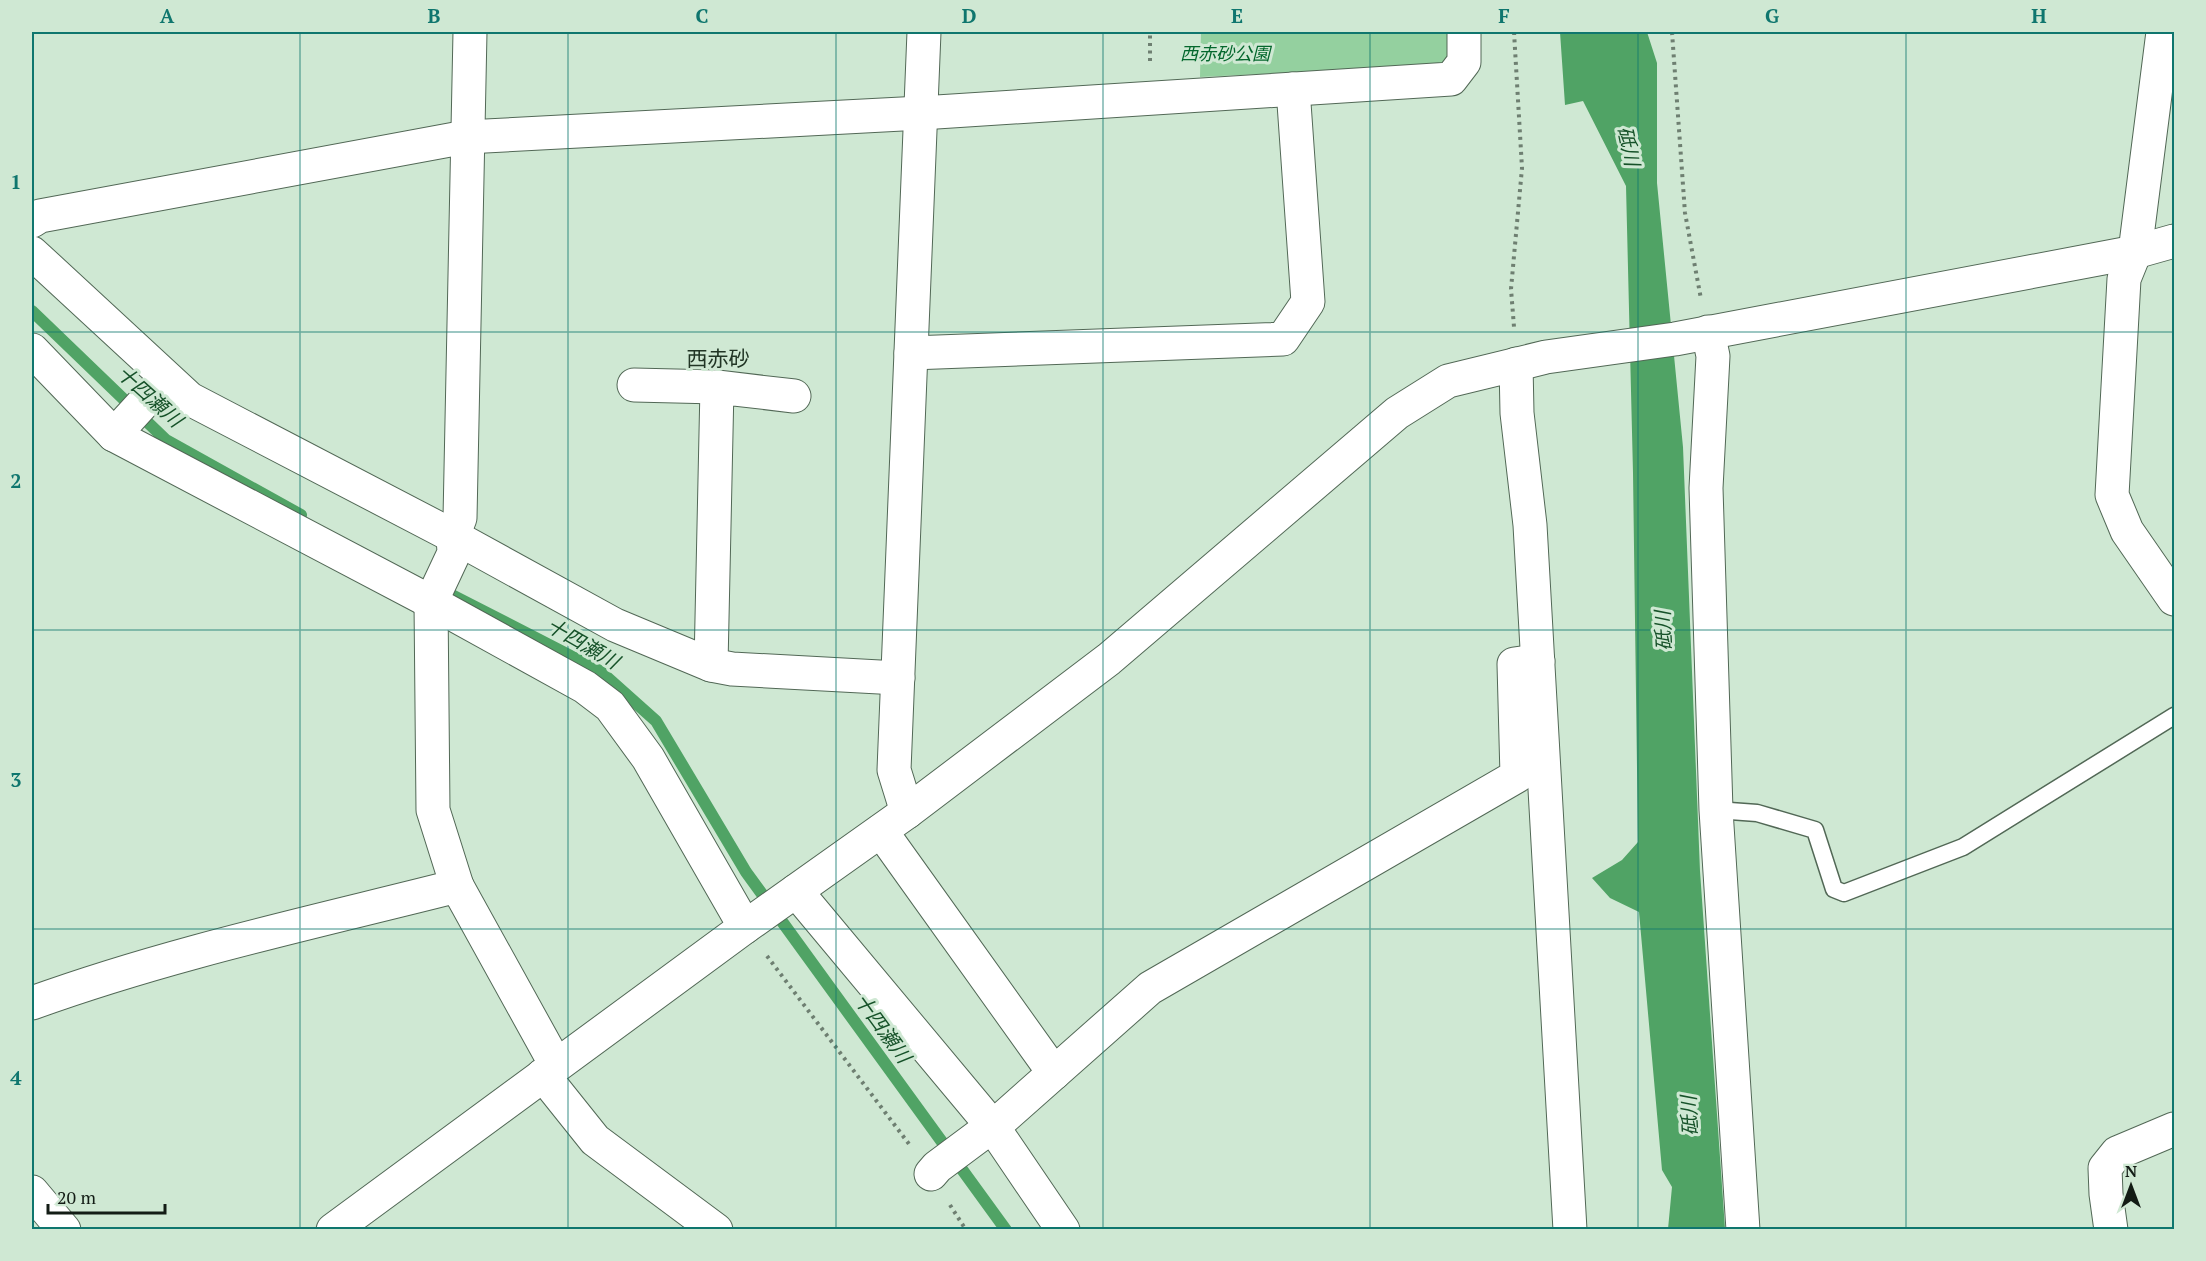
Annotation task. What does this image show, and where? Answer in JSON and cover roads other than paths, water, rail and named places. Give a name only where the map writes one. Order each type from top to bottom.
[{"type":"street","points":[[470,32],[466,137],[460,518],[453,544],[432,599],[433,810],[457,886],[549,1070],[595,1140],[716,1230]]},
{"type":"street","points":[[907,812],[894,770],[924,32]]},
{"type":"street","points":[[32,221],[40,216],[466,137],[921,113],[1451,79],[1464,62],[1464,32]]},
{"type":"street","points":[[2163,32],[2135,252],[2124,279],[2112,495],[2127,531],[2175,599]]},
{"type":"street","points":[[911,353],[1284,339],[1308,302],[1293,90]]},
{"type":"street","points":[[333,1230],[748,925],[907,812],[1109,659],[1397,413],[1448,381],[1531,361],[1675,339],[2135,252],[2175,241]]},
{"type":"street","points":[[32,253],[163,382],[453,544],[615,625],[711,665],[732,669],[898,678]]},
{"type":"street","points":[[1708,332],[1713,356],[1706,488],[1716,810],[1743,1230]]},
{"type":"street","points":[[32,350],[118,431],[432,599],[585,687],[610,706],[648,758],[748,925]]},
{"type":"street","points":[[1531,361],[1518,413],[1530,525],[1570,1230]]},
{"type":"street","points":[[118,431],[163,382]]},
{"type":"street","points":[[634,386],[717,387],[794,396]]},
{"type":"street","points":[[711,665],[717,387]]},
{"type":"street","points":[[934,1171],[988,1129],[1150,988],[1517,776],[1514,664],[1538,661]]},
{"type":"street","points":[[881,831],[1054,1073]]},
{"type":"street","points":[[32,1003],[88,982],[457,886]]},
{"type":"street","points":[[793,893],[988,1129],[1063,1230]]},
{"type":"street","points":[[2111,1230],[2105,1168],[2117,1153],[2175,1129]]},
{"type":"street","points":[[32,1192],[64,1230]]},
{"type":"lane","points":[[1716,810],[1757,813],[1815,830],[1834,889],[1844,893],[1963,847],[2175,716]]},
{"type":"water","name":"砥川","points":[[1560,32],[1647,32],[1657,63],[1657,183],[1683,447],[1700,871],[1725,1229],[1668,1229],[1672,1187],[1662,1170],[1639,912],[1610,898],[1592,878],[1622,860],[1638,842],[1626,186],[1583,101],[1565,105]]},
{"type":"waterway","name":"十四瀬川","points":[[32,311],[166,440],[301,515]]},
{"type":"waterway","name":"十四瀬川","points":[[446,592],[600,671],[656,721],[746,872],[1006,1230]]},
{"type":"district","name":"西赤砂","points":[[718,358]]},
{"type":"park label","name":"西赤砂公園","points":[[1225,53]]}]
